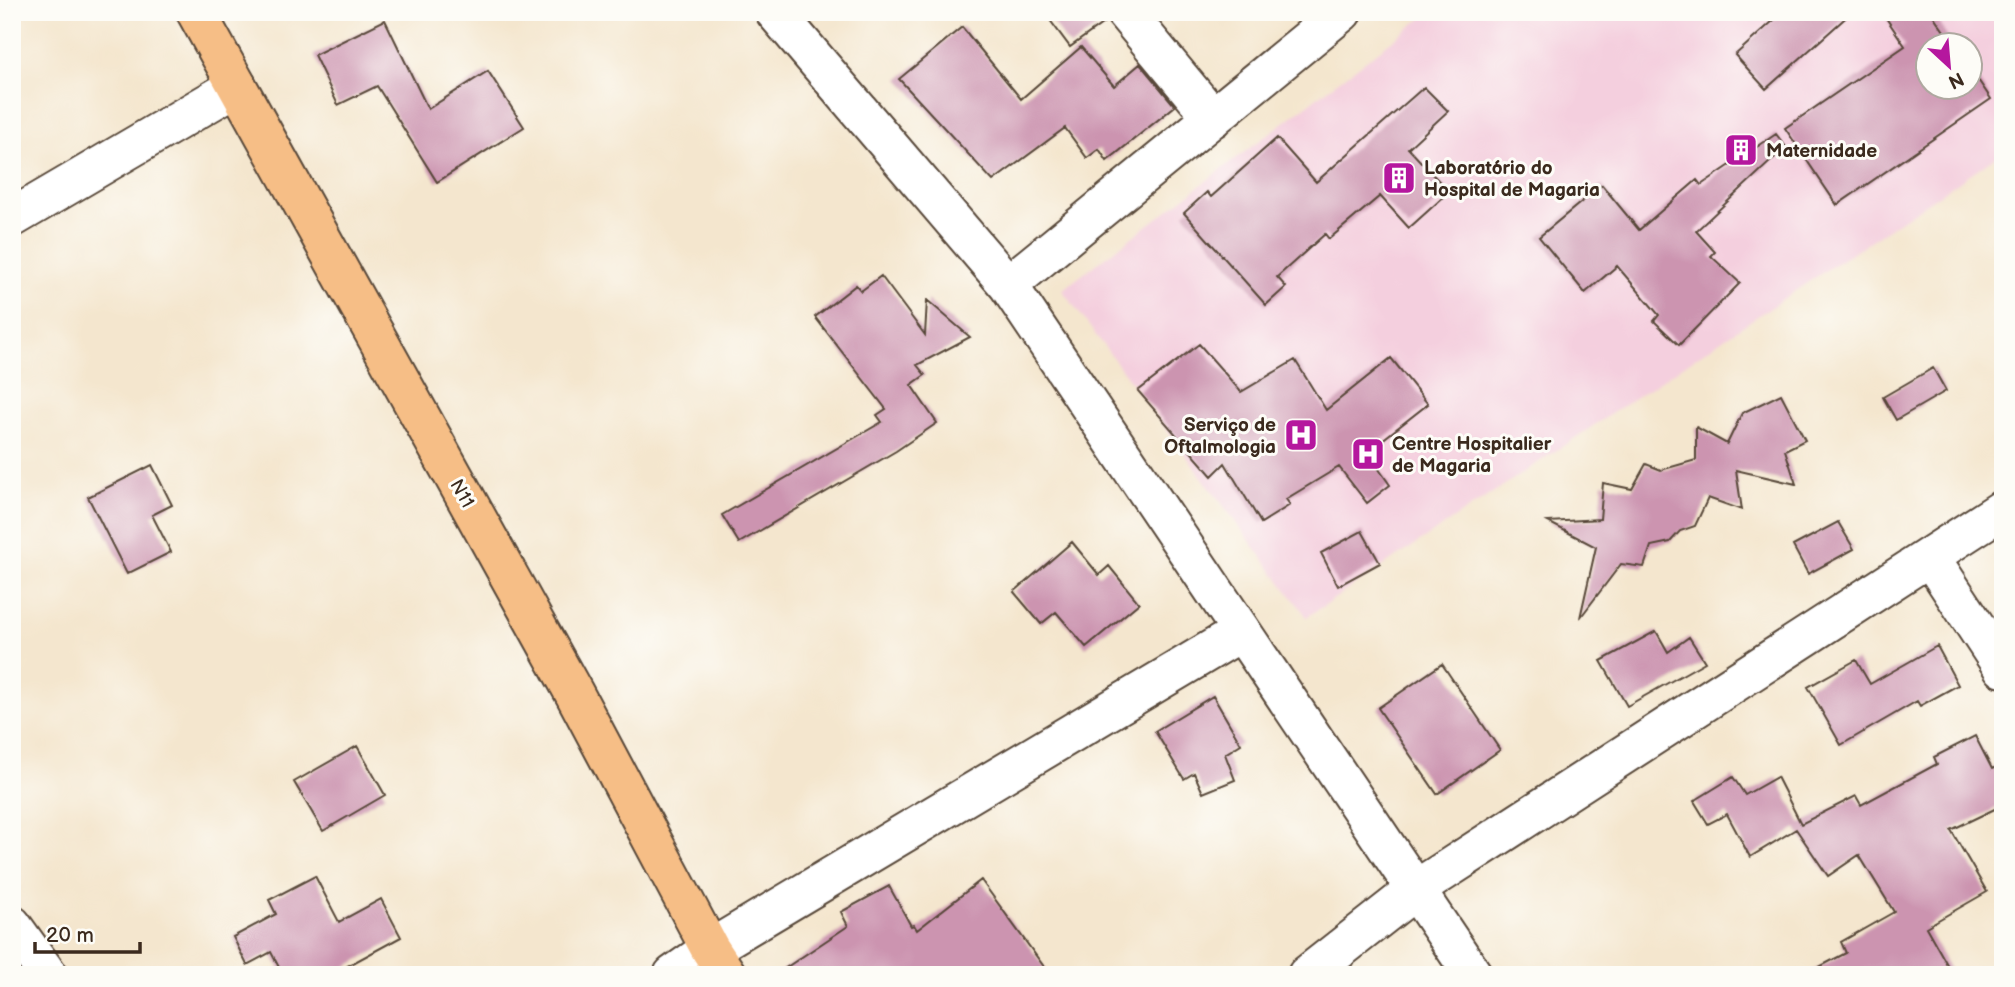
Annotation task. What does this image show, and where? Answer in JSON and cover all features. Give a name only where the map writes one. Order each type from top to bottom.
[{"type":"main road","name":"N11","points":[[196,12],[567,681],[718,962]]},
{"type":"street","points":[[775,12],[1008,285],[1473,975]]},
{"type":"street","points":[[1125,12],[1213,118]]},
{"type":"street","points":[[1008,285],[1342,12]]},
{"type":"street","points":[[12,218],[237,86]]},
{"type":"street","points":[[1307,975],[1415,890],[2003,509]]},
{"type":"street","points":[[1930,557],[2003,668]]},
{"type":"street","points":[[673,975],[718,962],[1241,632]]},
{"type":"street","points":[[12,925],[48,975]]},
{"type":"shaded area","name":"Centre Hospitalier de Magaria","points":[[1430,12],[2003,12],[2003,152],[1307,617],[1062,290]]},
{"type":"building","points":[[1044,12],[1104,12],[1106,21],[1070,47]]},
{"type":"building","points":[[1783,12],[1852,12],[1766,89],[1735,55]]},
{"type":"building","points":[[1882,12],[1931,12],[1945,32],[1913,32],[1913,102],[1983,102],[1983,87],[1991,99],[1837,205],[1785,128],[1905,46]]},
{"type":"building","points":[[385,20],[428,109],[488,71],[524,127],[437,182],[377,86],[338,105],[314,55]]},
{"type":"building","points":[[962,27],[1021,99],[1081,47],[1114,86],[1140,64],[1175,106],[1107,161],[1099,149],[1087,158],[1065,128],[993,181],[899,79]]},
{"type":"building","points":[[1424,87],[1448,111],[1408,148],[1449,192],[1409,228],[1380,196],[1329,239],[1325,234],[1277,277],[1286,287],[1266,305],[1184,213],[1207,192],[1211,197],[1277,138],[1316,182]]},
{"type":"building","points":[[1776,134],[1786,147],[1696,231],[1715,252],[1711,256],[1740,283],[1679,345],[1654,321],[1659,315],[1617,266],[1585,293],[1539,237],[1602,185],[1639,230],[1697,180],[1701,185]]},
{"type":"building","points":[[881,276],[925,335],[927,300],[970,337],[917,365],[925,375],[911,385],[937,423],[896,451],[739,543],[722,515],[882,422],[877,415],[886,409],[815,317],[856,285],[861,291]]},
{"type":"building","points":[[1199,344],[1241,392],[1295,360],[1326,410],[1391,358],[1428,404],[1367,452],[1390,485],[1367,503],[1339,467],[1286,499],[1290,505],[1261,523],[1225,463],[1212,476],[1138,391]]},
{"type":"building","points":[[1933,368],[1946,391],[1896,420],[1883,397]]},
{"type":"building","points":[[1781,394],[1805,440],[1785,450],[1796,484],[1736,470],[1742,510],[1708,498],[1695,526],[1680,531],[1670,542],[1651,546],[1644,567],[1621,564],[1580,618],[1596,547],[1548,522],[1600,519],[1603,483],[1632,489],[1646,464],[1661,470],[1696,460],[1696,427],[1727,444],[1742,413]]},
{"type":"building","points":[[152,465],[172,505],[152,515],[171,552],[127,574],[88,497]]},
{"type":"building","points":[[1838,522],[1854,549],[1808,574],[1793,546]]},
{"type":"building","points":[[1362,531],[1380,563],[1338,586],[1321,553]]},
{"type":"building","points":[[1072,542],[1099,575],[1109,566],[1139,603],[1086,647],[1056,612],[1041,624],[1014,592]]},
{"type":"building","points":[[1656,631],[1668,652],[1689,637],[1705,662],[1627,706],[1601,661]]},
{"type":"building","points":[[1937,646],[1958,685],[1920,706],[1917,701],[1841,745],[1808,687],[1856,660],[1870,684]]},
{"type":"building","points":[[1442,664],[1500,750],[1437,794],[1378,708]]},
{"type":"building","points":[[1213,696],[1241,744],[1225,754],[1235,780],[1203,793],[1194,773],[1184,779],[1155,731]]},
{"type":"building","points":[[1975,736],[1992,769],[2003,764],[2003,805],[1951,830],[1987,892],[1926,927],[1953,975],[1804,975],[1846,953],[1841,942],[1894,912],[1859,855],[1828,876],[1796,829],[1750,857],[1727,814],[1708,824],[1694,801],[1733,777],[1745,795],[1777,777],[1801,824],[1856,796],[1861,805],[1937,764],[1934,757]]},
{"type":"building","points":[[357,746],[385,795],[323,831],[294,782]]},
{"type":"building","points":[[315,876],[339,922],[381,899],[401,937],[331,975],[283,975],[271,952],[247,965],[233,937],[276,914],[269,900]]},
{"type":"building","points":[[981,880],[1050,975],[775,975],[848,926],[841,912],[889,886],[911,926],[914,925],[917,930]]},
{"type":"place","name":"Maternidade","points":[[1741,150]]},
{"type":"place","name":"Laboratório do Hospital de Magaria","points":[[1399,178]]},
{"type":"place","name":"Serviço de Oftalmologia","points":[[1301,435]]},
{"type":"place","name":"Centre Hospitalier de Magaria","points":[[1368,454]]}]
